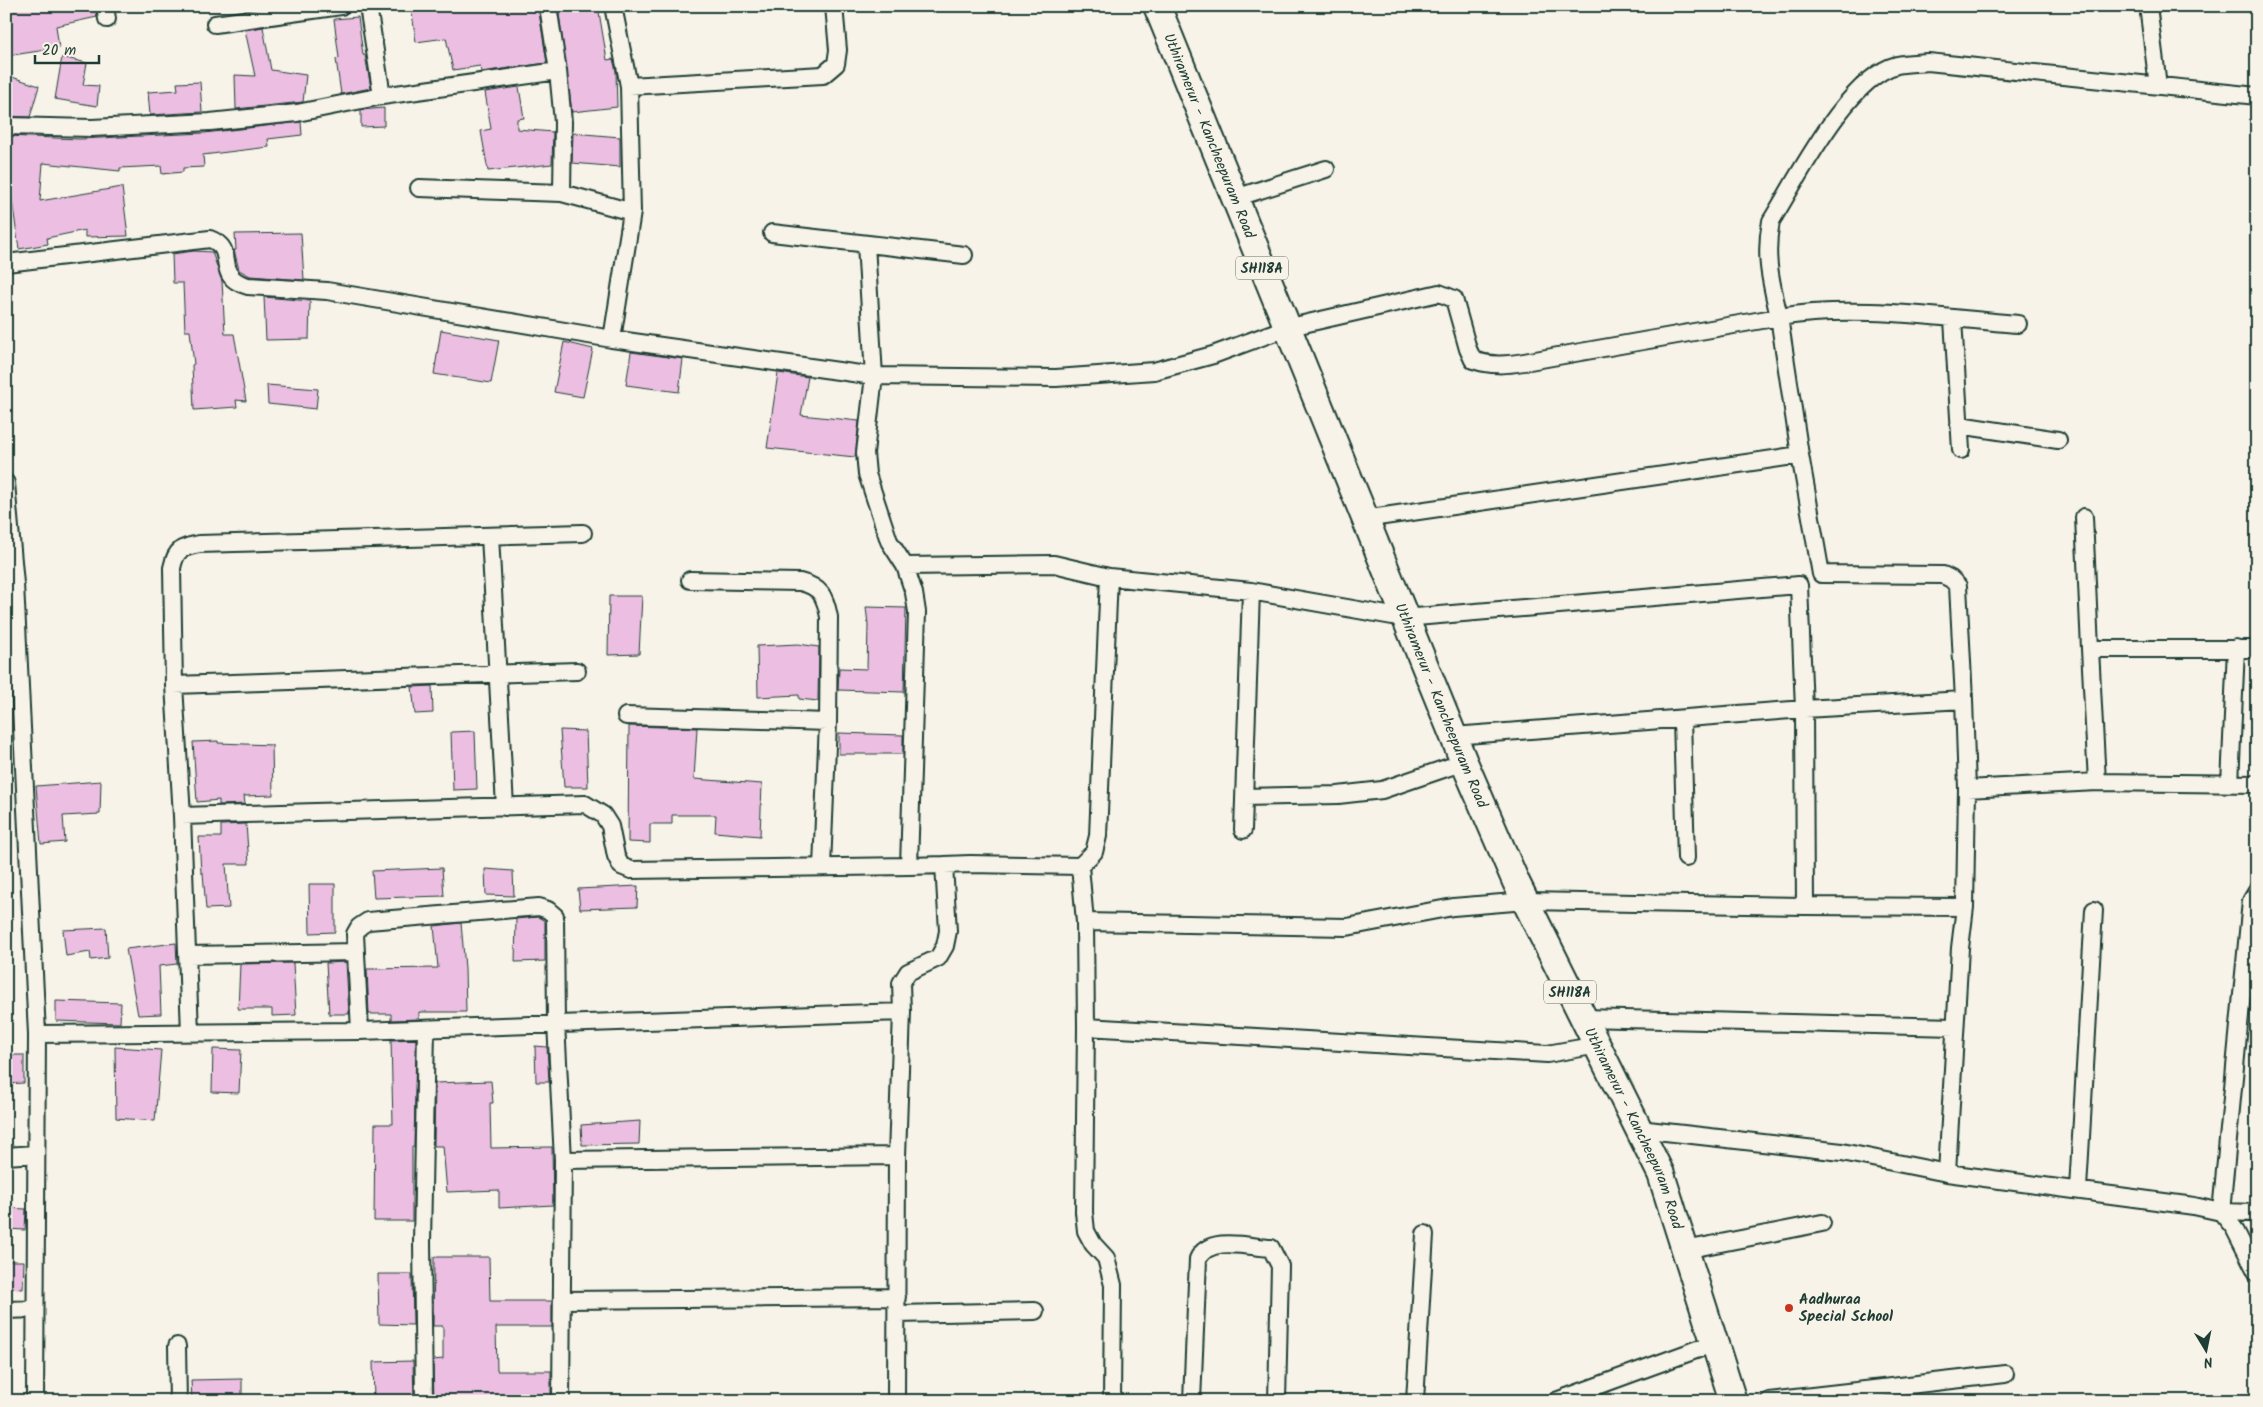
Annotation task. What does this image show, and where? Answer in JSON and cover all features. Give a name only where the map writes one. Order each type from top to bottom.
[{"type":"main road","name":"Uthiramerur - Kancheepuram Road","points":[[1157,6],[1286,328],[1464,762],[1526,901],[1661,1174],[1733,1401]]},
{"type":"street","points":[[215,24],[341,6]]},
{"type":"street","points":[[368,6],[382,96]]},
{"type":"street","points":[[548,6],[558,71],[563,122],[562,193]]},
{"type":"street","points":[[612,339],[632,212],[628,86],[613,6]]},
{"type":"street","points":[[628,86],[822,75],[836,64],[838,50],[834,6]]},
{"type":"street","points":[[2148,6],[2158,86]]},
{"type":"street","points":[[1821,574],[1804,482],[1779,317],[1767,259],[1767,241],[1771,221],[1838,113],[1866,81],[1897,65],[1928,62],[2257,96]]},
{"type":"street","points":[[6,126],[92,128],[210,122],[297,113],[382,96],[558,71]]},
{"type":"street","points":[[1234,198],[1326,169]]},
{"type":"street","points":[[420,188],[562,193],[632,212]]},
{"type":"street","points":[[772,233],[964,255]]},
{"type":"street","points":[[6,263],[210,239],[219,242],[224,250],[228,274],[237,283],[248,286],[327,290],[612,339],[874,376],[1056,378],[1154,372],[1214,355],[1286,328],[1439,293],[1454,299],[1468,350],[1473,360],[1485,364],[1504,365],[1811,312],[1858,312],[2018,324]]},
{"type":"street","points":[[866,244],[874,376],[865,453],[867,474],[890,540],[905,566],[914,593],[917,612],[909,866]]},
{"type":"street","points":[[1953,319],[1961,450]]},
{"type":"street","points":[[1959,425],[2058,440]]},
{"type":"street","points":[[1366,525],[1800,455]]},
{"type":"street","points":[[6,483],[11,529],[14,735],[37,1034],[35,1401]]},
{"type":"street","points":[[2084,517],[2097,782]]},
{"type":"street","points":[[190,1033],[182,816],[174,685],[172,568],[174,556],[182,548],[199,544],[583,533]]},
{"type":"street","points":[[490,536],[505,807]]},
{"type":"street","points":[[905,566],[1054,564],[1109,577],[1251,591],[1404,618],[1799,585],[1821,574],[1943,575],[1951,579],[1958,586],[1967,789],[1965,907],[1960,948],[1947,1173]]},
{"type":"street","points":[[182,816],[585,804],[596,809],[610,826],[616,856],[621,866],[631,870],[970,864],[1080,866],[1094,852],[1098,836],[1109,577]]},
{"type":"street","points":[[690,580],[800,582],[812,585],[820,591],[826,602],[829,616],[828,722],[822,867]]},
{"type":"street","points":[[1799,585],[1804,709],[1805,906]]},
{"type":"street","points":[[1243,830],[1251,591]]},
{"type":"street","points":[[2230,784],[2236,648]]},
{"type":"street","points":[[2090,649],[2257,649]]},
{"type":"street","points":[[174,685],[577,671]]},
{"type":"street","points":[[1453,736],[1804,709],[1964,700]]},
{"type":"street","points":[[626,716],[828,722]]},
{"type":"street","points":[[1682,719],[1686,858]]},
{"type":"street","points":[[1244,797],[1338,795],[1382,790],[1464,762]]},
{"type":"street","points":[[1967,789],[2097,782],[2257,784]]},
{"type":"street","points":[[896,1401],[897,1156],[902,1012],[901,983],[908,972],[938,958],[946,946],[948,931],[944,865]]},
{"type":"street","points":[[1080,866],[1086,922],[1084,1212],[1086,1230],[1093,1244],[1106,1258],[1113,1285],[1112,1401]]},
{"type":"street","points":[[2257,891],[2252,901],[2221,1212],[2234,1228],[2257,1273]]},
{"type":"street","points":[[1086,922],[1347,927],[1453,907],[1526,901],[1965,907]]},
{"type":"street","points":[[360,1031],[355,952],[355,934],[359,926],[368,921],[539,907],[548,910],[554,916],[556,1023],[563,1160],[561,1401]]},
{"type":"street","points":[[2078,1190],[2094,910]]},
{"type":"street","points":[[187,955],[355,952]]},
{"type":"street","points":[[37,1034],[360,1031],[902,1012]]},
{"type":"street","points":[[1583,1018],[1955,1027]]},
{"type":"street","points":[[1086,1027],[1547,1054],[1598,1045]]},
{"type":"street","points":[[424,1401],[422,1242],[426,1029]]},
{"type":"street","points":[[1640,1129],[1842,1152],[1947,1173],[2194,1206],[2221,1212],[2257,1212]]},
{"type":"street","points":[[6,1156],[35,1154]]},
{"type":"street","points":[[563,1160],[897,1156]]},
{"type":"street","points":[[1685,1250],[1822,1223]]},
{"type":"street","points":[[1415,1401],[1425,1234]]},
{"type":"street","points":[[1192,1401],[1198,1259],[1201,1252],[1210,1246],[1220,1244],[1270,1248],[1280,1266],[1277,1401]]},
{"type":"street","points":[[563,1300],[897,1297]]},
{"type":"street","points":[[6,1310],[35,1310]]},
{"type":"street","points":[[897,1314],[1035,1311]]},
{"type":"street","points":[[1556,1401],[1715,1343]]},
{"type":"street","points":[[177,1346],[178,1401]]},
{"type":"street","points":[[1769,1401],[2005,1374]]},
{"type":"building","points":[[6,6],[95,6],[97,17],[56,26],[59,48],[6,56]]},
{"type":"building","points":[[411,6],[538,6],[547,63],[481,72],[480,66],[453,70],[446,38],[416,42]]},
{"type":"building","points":[[558,6],[598,6],[607,60],[613,59],[616,71],[617,107],[572,112]]},
{"type":"building","points":[[358,17],[363,55],[365,55],[371,88],[341,94],[336,59],[339,58],[334,19]]},
{"type":"building","points":[[263,27],[271,70],[306,75],[303,102],[236,109],[235,75],[255,76],[245,30]]},
{"type":"building","points":[[62,57],[87,63],[83,85],[99,86],[97,106],[55,99]]},
{"type":"building","points":[[6,75],[39,86],[30,117],[6,116]]},
{"type":"building","points":[[200,82],[202,112],[150,115],[148,92],[178,90],[177,83]]},
{"type":"building","points":[[519,87],[524,118],[517,119],[517,129],[553,132],[552,164],[488,171],[481,131],[491,129],[485,92]]},
{"type":"building","points":[[384,108],[384,126],[361,127],[361,110]]},
{"type":"building","points":[[301,122],[302,135],[268,139],[269,147],[203,155],[204,167],[183,168],[183,172],[162,174],[161,166],[120,168],[120,171],[43,163],[40,201],[122,187],[128,236],[85,237],[85,230],[47,238],[48,244],[19,249],[8,172],[6,172],[6,136],[80,139],[204,133]]},
{"type":"building","points":[[573,133],[620,137],[620,167],[572,163]]},
{"type":"building","points":[[301,233],[304,280],[250,276],[239,270],[234,250],[236,250],[235,234]]},
{"type":"building","points":[[194,251],[212,252],[222,281],[225,334],[234,334],[246,401],[236,400],[237,407],[194,410],[192,365],[194,364],[190,331],[185,331],[183,283],[173,283],[172,254]]},
{"type":"building","points":[[264,297],[310,301],[309,339],[266,340]]},
{"type":"building","points":[[441,330],[499,340],[491,383],[434,374]]},
{"type":"building","points":[[564,342],[593,349],[583,397],[554,392]]},
{"type":"building","points":[[631,352],[683,359],[679,392],[626,385]]},
{"type":"building","points":[[778,373],[808,377],[801,415],[859,421],[855,457],[767,448]]},
{"type":"building","points":[[267,385],[318,389],[316,409],[268,404]]},
{"type":"building","points":[[609,596],[642,596],[639,654],[608,655]]},
{"type":"building","points":[[866,607],[906,608],[904,692],[838,690],[839,668],[867,669],[868,625]]},
{"type":"building","points":[[798,644],[819,647],[818,701],[799,699],[799,695],[758,697],[757,646]]},
{"type":"building","points":[[432,686],[433,713],[415,714],[412,687]]},
{"type":"building","points":[[629,726],[697,728],[694,779],[762,784],[760,836],[715,832],[716,815],[672,815],[672,824],[650,824],[650,843],[628,842]]},
{"type":"building","points":[[560,730],[586,731],[588,787],[564,787]]},
{"type":"building","points":[[475,731],[477,789],[453,790],[451,732]]},
{"type":"building","points":[[839,733],[903,735],[903,754],[839,754]]},
{"type":"building","points":[[218,741],[218,743],[272,745],[273,795],[244,796],[245,804],[219,805],[219,800],[197,802],[193,742]]},
{"type":"building","points":[[101,781],[100,814],[63,816],[65,842],[41,844],[36,786]]},
{"type":"building","points":[[246,824],[249,864],[226,864],[229,908],[206,909],[199,837],[221,837],[221,825]]},
{"type":"building","points":[[442,868],[444,896],[374,898],[372,871]]},
{"type":"building","points":[[485,869],[513,871],[514,896],[486,895]]},
{"type":"building","points":[[309,884],[335,884],[335,932],[310,933]]},
{"type":"building","points":[[638,886],[637,907],[580,909],[578,889]]},
{"type":"building","points":[[538,917],[545,921],[545,961],[515,962],[516,919]]},
{"type":"building","points":[[461,923],[466,1012],[419,1012],[419,1019],[391,1020],[391,1014],[369,1014],[367,969],[438,968],[434,926]]},
{"type":"building","points":[[106,928],[108,958],[91,960],[90,952],[66,956],[63,930]]},
{"type":"building","points":[[176,943],[177,964],[159,966],[161,1014],[138,1015],[126,949]]},
{"type":"building","points":[[346,962],[349,1014],[329,1014],[326,963]]},
{"type":"building","points":[[293,963],[296,1015],[272,1016],[272,1009],[238,1009],[240,964]]},
{"type":"building","points":[[56,1001],[121,1003],[120,1023],[56,1021]]},
{"type":"building","points":[[416,1039],[414,1147],[412,1147],[412,1221],[374,1221],[375,1124],[393,1124],[391,1040]]},
{"type":"building","points":[[535,1046],[547,1047],[549,1082],[536,1082]]},
{"type":"building","points":[[115,1047],[161,1050],[155,1121],[116,1118]]},
{"type":"building","points":[[213,1049],[241,1050],[239,1093],[212,1092]]},
{"type":"building","points":[[6,1055],[24,1055],[24,1083],[6,1084]]},
{"type":"building","points":[[491,1081],[493,1103],[490,1103],[491,1148],[552,1147],[553,1205],[499,1208],[499,1190],[447,1192],[443,1146],[434,1146],[435,1083]]},
{"type":"building","points":[[640,1121],[639,1144],[582,1145],[581,1125]]},
{"type":"building","points":[[6,1208],[26,1209],[25,1230],[6,1229]]},
{"type":"building","points":[[434,1257],[489,1257],[490,1301],[552,1301],[552,1327],[496,1327],[497,1371],[551,1371],[551,1401],[434,1401],[433,1360],[443,1359],[443,1326],[433,1326]]},
{"type":"building","points":[[6,1261],[24,1261],[23,1289],[6,1288]]},
{"type":"building","points":[[378,1274],[412,1274],[413,1325],[379,1324]]},
{"type":"building","points":[[413,1361],[414,1401],[374,1401],[373,1362]]},
{"type":"building","points":[[242,1379],[242,1401],[192,1401],[191,1380]]},
{"type":"place","name":"Aadhuraa Special School","points":[[1789,1308]]}]
